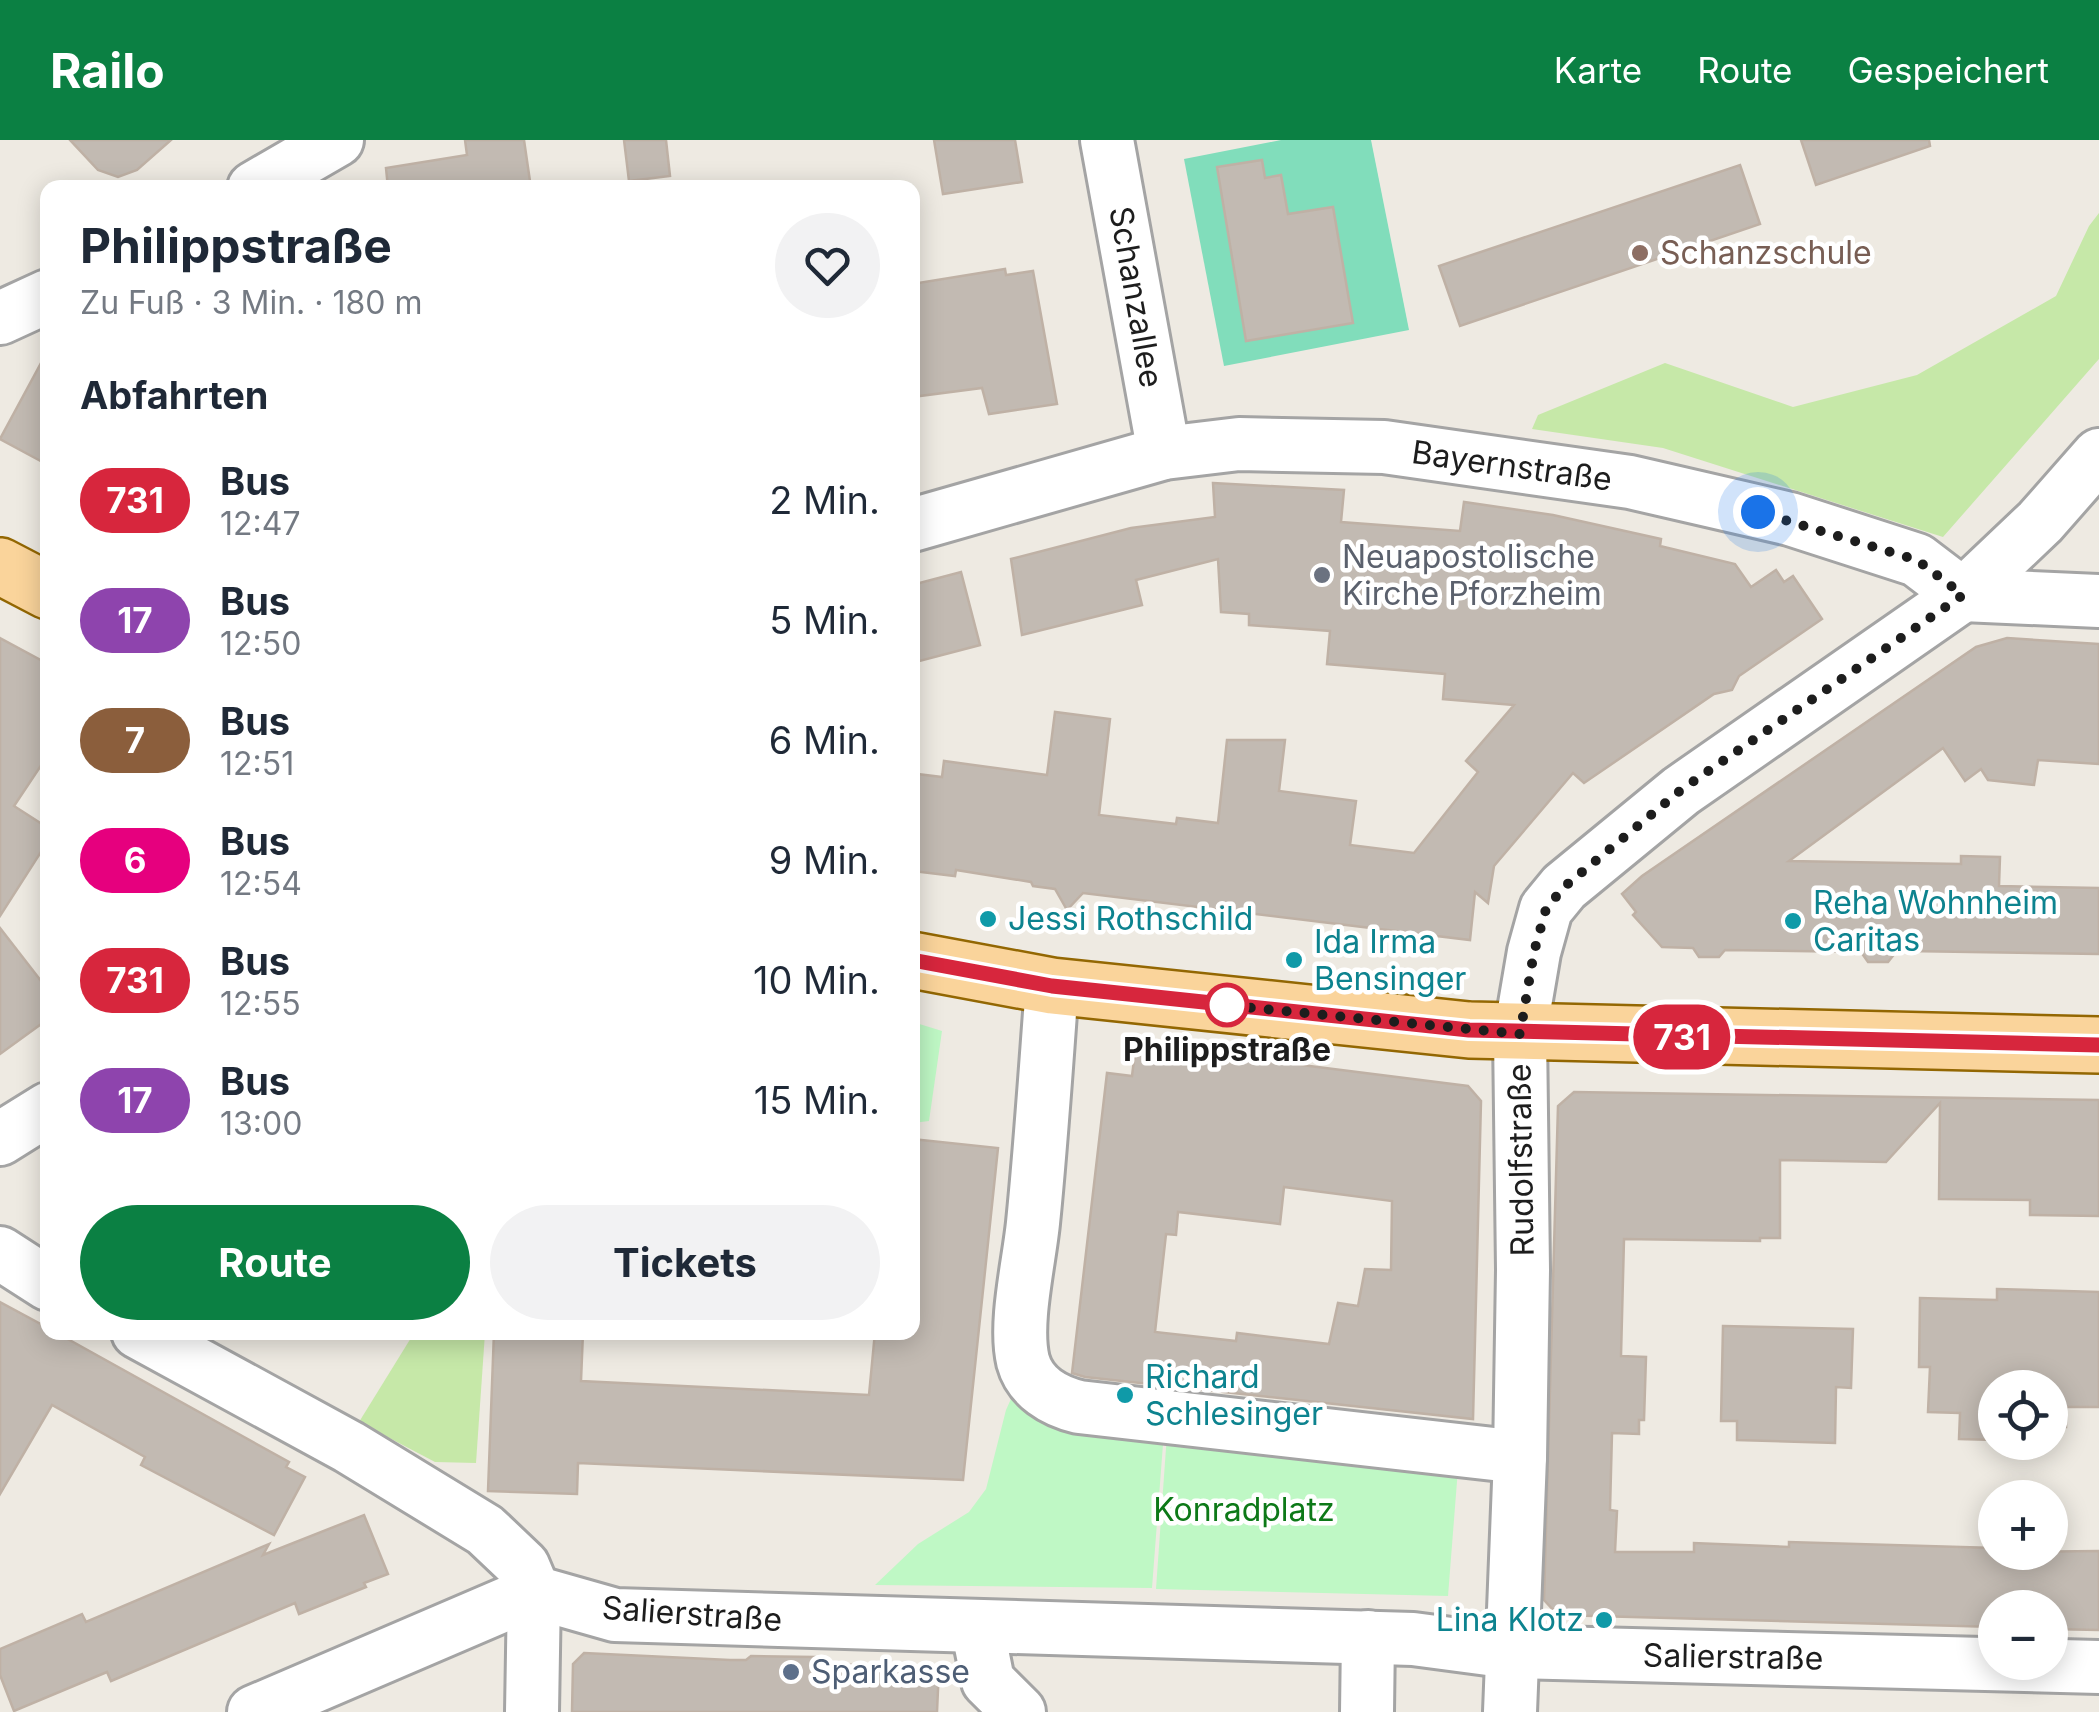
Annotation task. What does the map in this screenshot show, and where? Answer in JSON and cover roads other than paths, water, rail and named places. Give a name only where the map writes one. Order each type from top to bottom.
[{"type":"main road","points":[[0,566],[40,587]]},
{"type":"main road","points":[[920,961],[1052,986],[1520,1034],[2099,1045]]},
{"type":"street","points":[[268,180],[337,140]]},
{"type":"street","name":"Schanzallee","points":[[1107,140],[1164,453]]},
{"type":"street","points":[[0,318],[40,300]]},
{"type":"street","name":"Bayernstraße","points":[[920,523],[1164,453],[1239,444],[1384,447],[1630,482],[1790,519],[1917,560],[1963,595]]},
{"type":"street","name":"Rudolfstraße","points":[[1510,1712],[1523,1270],[1520,1034],[1546,909],[1564,887],[1681,790],[1963,595],[2040,522],[2099,456]]},
{"type":"street","points":[[1963,595],[2099,601]]},
{"type":"street","points":[[1052,986],[1022,1330],[1024,1362],[1034,1382],[1064,1404],[1520,1457]]},
{"type":"street","points":[[0,1139],[40,1114]]},
{"type":"street","points":[[0,1253],[40,1279]]},
{"type":"street","points":[[153,1340],[349,1446],[485,1530],[523,1566],[534,1592],[532,1712]]},
{"type":"street","points":[[254,1712],[534,1592]]},
{"type":"street","name":"Salierstraße","points":[[534,1592],[615,1615],[1413,1639],[1511,1652],[2099,1666]]},
{"type":"street","points":[[978,1626],[988,1681],[1020,1712]]},
{"type":"street","points":[[1367,1712],[1368,1638]]},
{"type":"place","name":"Schanzschule","points":[[1640,253]]},
{"type":"place","name":"Neuapostolische Kirche Pforzheim","points":[[1322,575]]},
{"type":"place","name":"Jessi Rothschild","points":[[988,919]]},
{"type":"place","name":"Reha Wohnheim Caritas","points":[[1793,921]]},
{"type":"place","name":"Ida Irma Bensinger","points":[[1294,960]]},
{"type":"place","name":"Philippstraße","points":[[1227,1005]]},
{"type":"place","name":"Richard Schlesinger","points":[[1125,1395]]},
{"type":"place","name":"Lina Klotz","points":[[1604,1620]]},
{"type":"place","name":"Sparkasse","points":[[791,1672]]},
{"type":"park label","name":"Konradplatz","points":[[1244,1510]]}]
